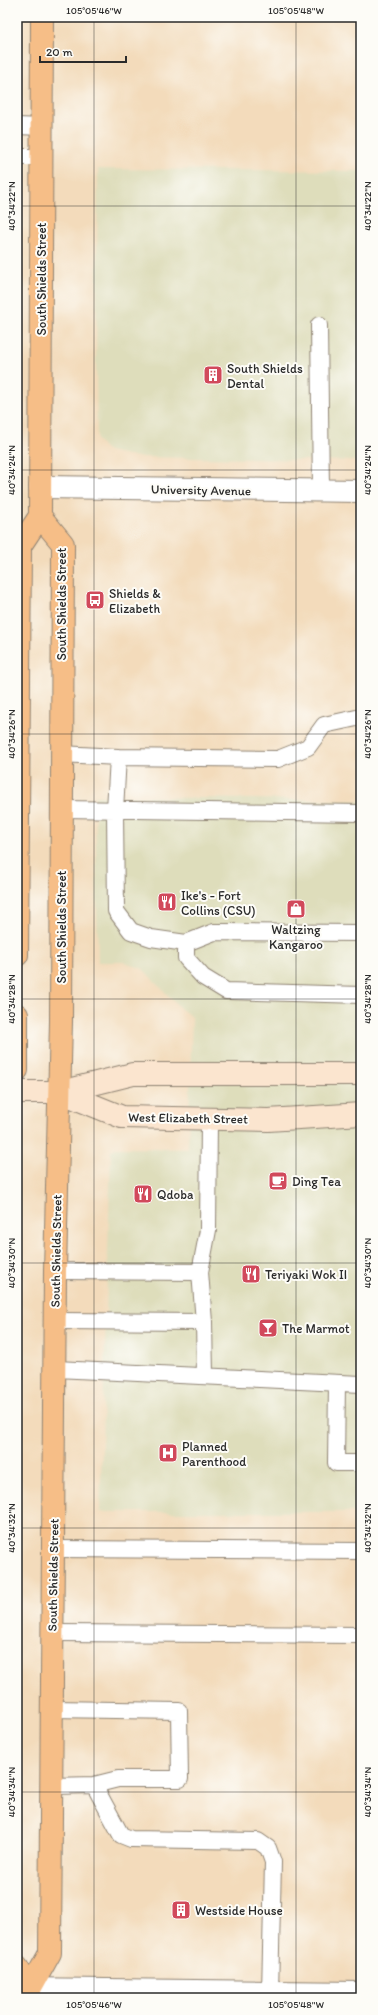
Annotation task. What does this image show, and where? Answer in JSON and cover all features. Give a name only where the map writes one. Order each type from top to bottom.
[{"type":"main road","name":"South Shields Street","points":[[26,1992],[50,1953],[56,1369],[55,1270],[60,1092],[63,544],[40,516],[42,17]]},
{"type":"main road","points":[[17,955],[20,546],[40,516]]},
{"type":"main road","points":[[17,1016],[17,1070]]},
{"type":"main road","points":[[17,1092],[60,1092],[133,1074],[361,1074]]},
{"type":"main road","name":"West Elizabeth Street","points":[[60,1092],[122,1117],[209,1120],[268,1120],[361,1114]]},
{"type":"main road","points":[[17,1966],[26,1992]]},
{"type":"street","name":"University Avenue","points":[[40,487],[361,491]]},
{"type":"street","points":[[26,1992],[361,1993]]},
{"type":"lane","points":[[17,126],[42,127]]},
{"type":"lane","points":[[17,157],[42,157]]},
{"type":"lane","points":[[319,325],[321,491]]},
{"type":"lane","points":[[61,754],[118,757],[278,759],[308,747],[324,726],[361,717]]},
{"type":"lane","points":[[118,757],[115,810],[116,911],[132,931],[151,938],[186,943],[214,932],[361,933]]},
{"type":"lane","points":[[61,809],[361,813]]},
{"type":"lane","points":[[186,943],[186,958],[203,977],[226,991],[361,995]]},
{"type":"lane","points":[[205,1375],[204,1322],[200,1272],[208,1230],[209,1120]]},
{"type":"lane","points":[[55,1270],[200,1272]]},
{"type":"lane","points":[[55,1321],[204,1322]]},
{"type":"lane","points":[[56,1369],[205,1375],[337,1384],[361,1384]]},
{"type":"lane","points":[[337,1384],[336,1463],[361,1463]]},
{"type":"lane","points":[[53,1549],[361,1551]]},
{"type":"lane","points":[[53,1633],[361,1635]]},
{"type":"lane","points":[[52,1709],[179,1711],[180,1779],[118,1779],[94,1785],[52,1786]]},
{"type":"lane","points":[[94,1785],[121,1835],[131,1839],[258,1841],[268,1848],[273,1862],[270,1992]]},
{"type":"shaded area","points":[[98,169],[361,171],[361,461],[138,457],[108,451],[97,440],[96,364]]},
{"type":"shaded area","points":[[95,796],[361,801],[361,1512],[100,1512],[111,1150],[116,1148],[188,1149],[192,1017],[181,1009],[143,969],[125,962],[98,962]]},
{"type":"place","name":"South Shields Dental","points":[[213,375]]},
{"type":"place","name":"Shields & Elizabeth","points":[[95,600]]},
{"type":"place","name":"Ike's - Fort Collins (CSU)","points":[[167,902]]},
{"type":"place","name":"Waltzing Kangaroo","points":[[296,909]]},
{"type":"place","name":"Ding Tea","points":[[278,1181]]},
{"type":"place","name":"Qdoba","points":[[143,1194]]},
{"type":"place","name":"Teriyaki Wok II","points":[[251,1274]]},
{"type":"place","name":"The Marmot","points":[[268,1328]]},
{"type":"place","name":"Planned Parenthood","points":[[168,1453]]},
{"type":"place","name":"Westside House","points":[[181,1910]]}]
